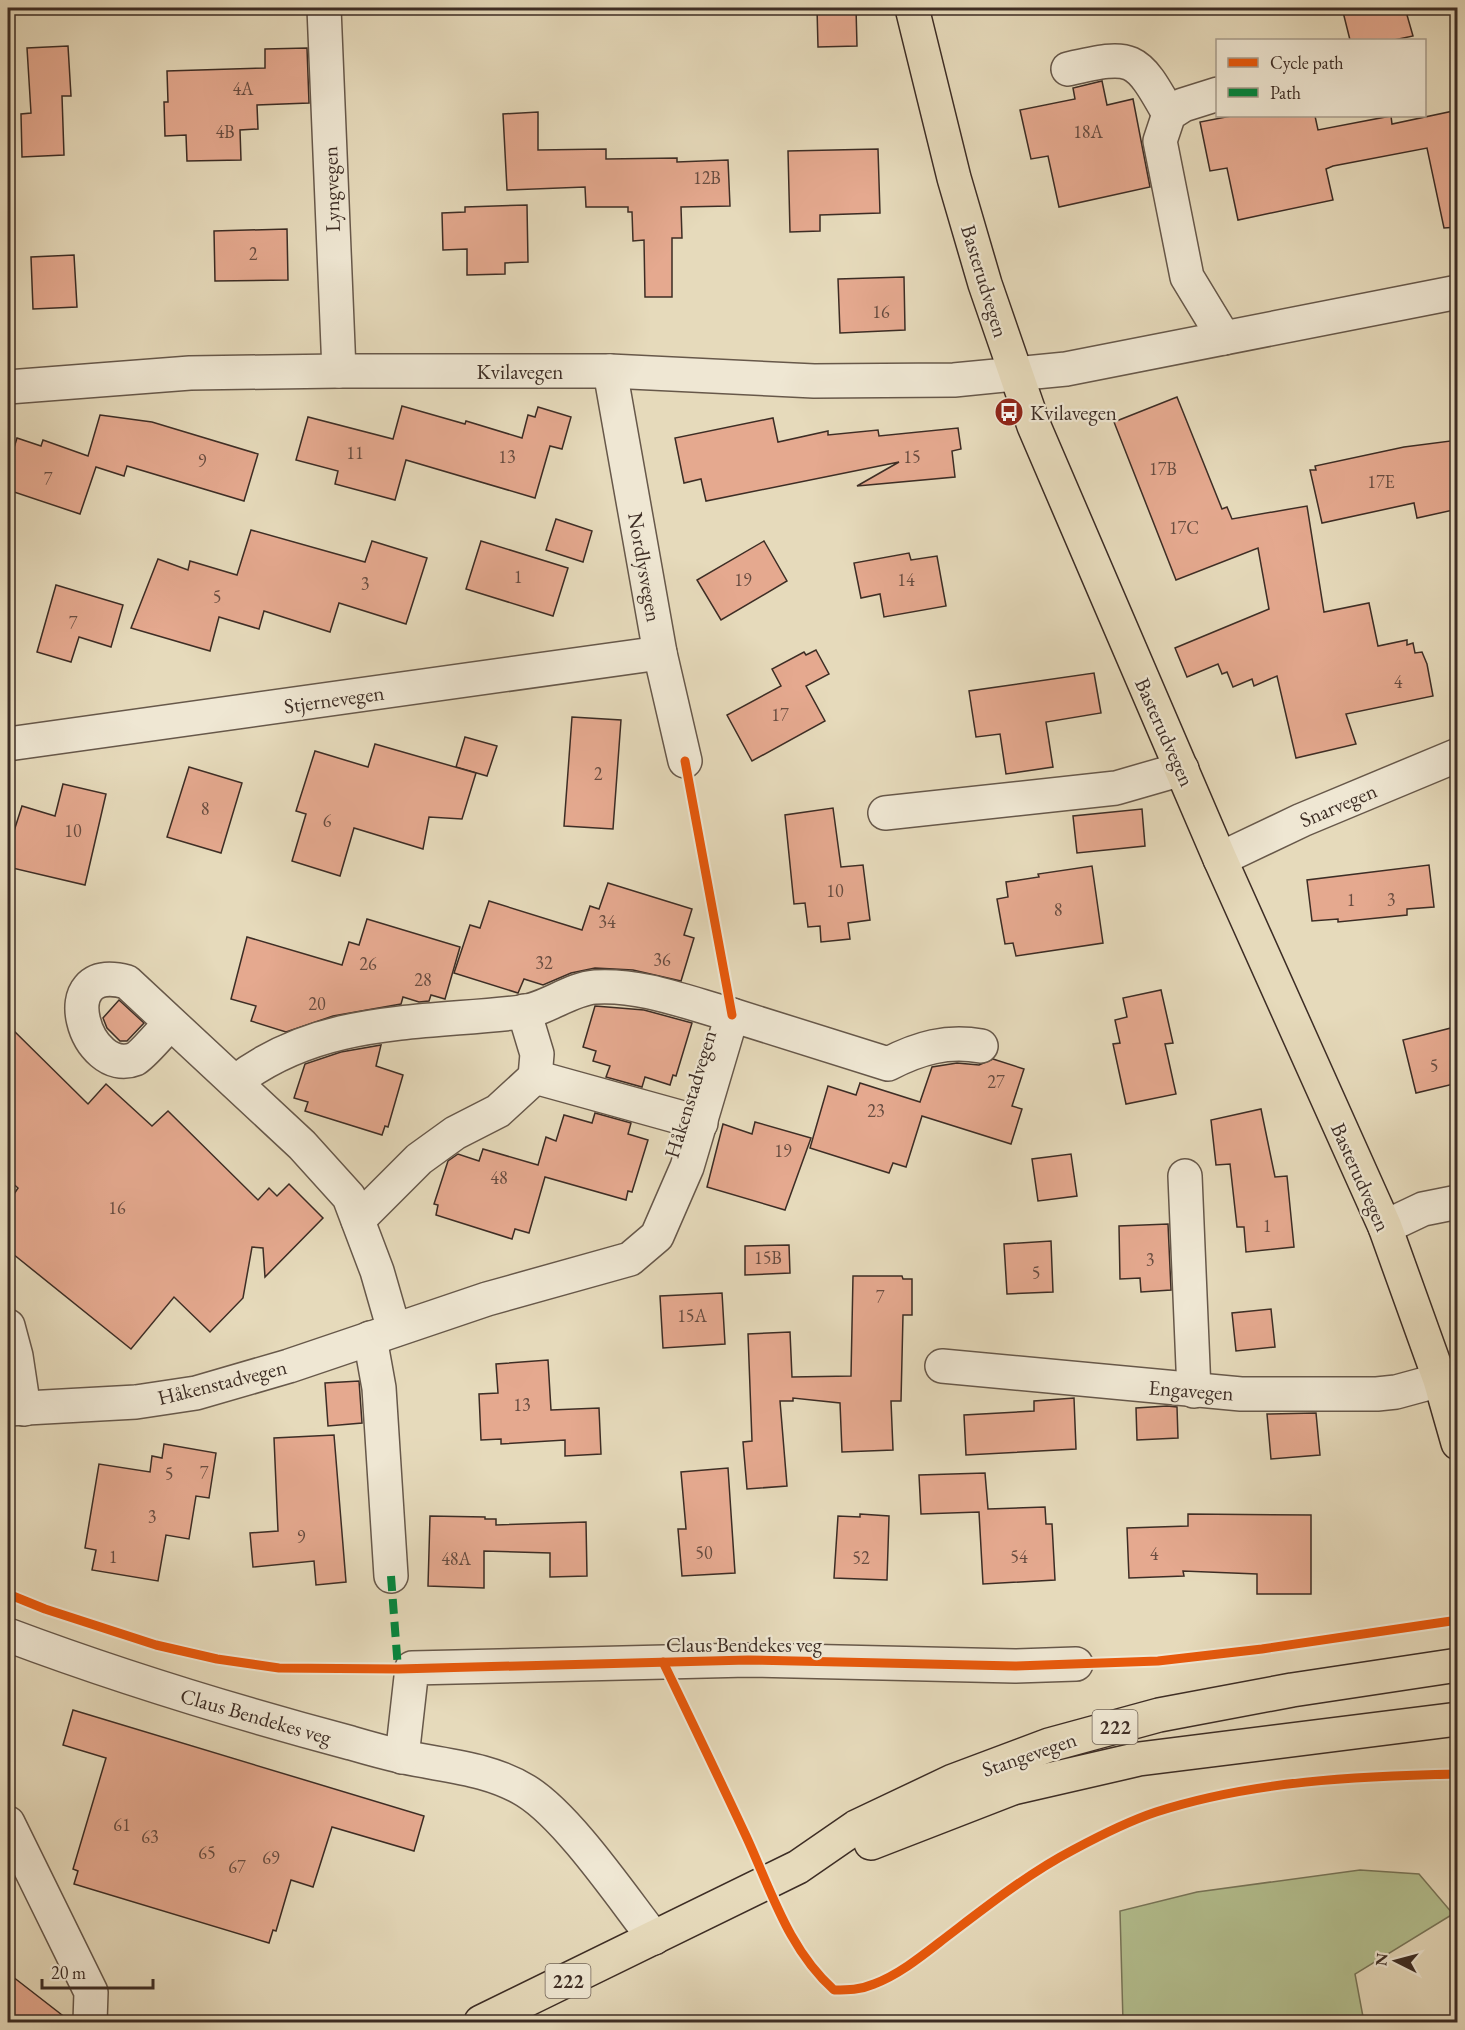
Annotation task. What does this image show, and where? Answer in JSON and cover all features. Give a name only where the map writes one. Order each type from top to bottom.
[{"type":"main road","name":"Basterudvegen","points":[[912,8],[954,178],[1015,375],[1102,586],[1220,859],[1385,1227],[1440,1380],[1458,1443]]},
{"type":"main road","name":"Stangevegen","points":[[481,2022],[798,1867],[856,1827],[953,1781],[1049,1744],[1160,1715],[1292,1690],[1458,1665]]},
{"type":"main road","name":"Stangevegen","points":[[798,1867],[864,1846],[1013,1788],[1139,1759],[1458,1719]]},
{"type":"street","name":"Lyngvegen","points":[[324,8],[339,371]]},
{"type":"street","points":[[1068,69],[1108,60],[1126,61],[1137,67],[1152,85],[1169,114]]},
{"type":"street","points":[[1216,95],[1183,105],[1169,114],[1160,141],[1187,277],[1224,338]]},
{"type":"street","points":[[1187,173],[1208,274],[1205,305]]},
{"type":"street","name":"Kvilavegen","points":[[8,387],[190,373],[339,371],[610,371],[814,381],[954,380],[1066,369],[1458,292]]},
{"type":"street","name":"Nordlysvegen","points":[[610,371],[660,653],[685,761]]},
{"type":"street","name":"Stjernevegen","points":[[8,744],[660,653]]},
{"type":"street","name":"Snarvegen","points":[[1220,859],[1302,820],[1458,755]]},
{"type":"street","points":[[885,813],[1116,788],[1182,769]]},
{"type":"street","name":"Håkenstadvegen","points":[[235,1082],[261,1061],[299,1044],[344,1032],[448,1017],[524,1011],[593,987],[639,989],[732,1015],[888,1064],[909,1053],[937,1044],[961,1043],[981,1046]]},
{"type":"street","points":[[358,1221],[419,1158],[455,1133],[498,1111],[535,1077],[537,1054],[524,1011]]},
{"type":"street","name":"Håkenstadvegen","points":[[16,1409],[168,1399],[236,1383],[487,1299],[630,1258],[657,1236],[687,1167],[732,1015]]},
{"type":"street","points":[[171,1023],[302,1145],[350,1197],[377,1271],[382,1334],[379,1388],[391,1576]]},
{"type":"street","name":"Håkenstadvegen","points":[[535,1077],[700,1123]]},
{"type":"street","points":[[1185,1176],[1194,1391]]},
{"type":"street","points":[[1385,1227],[1423,1209],[1458,1202]]},
{"type":"street","points":[[8,1326],[16,1356],[16,1409]]},
{"type":"street","name":"Engavegen","points":[[942,1366],[1241,1394],[1377,1394],[1396,1392],[1440,1380]]},
{"type":"street","name":"Claus Bendekes veg","points":[[8,1635],[155,1687],[267,1721],[402,1756],[494,1775],[538,1799],[569,1831],[654,1938]]},
{"type":"street","name":"Claus Bendekes veg","points":[[402,1756],[412,1668],[746,1660],[1015,1666],[1076,1664]]},
{"type":"street","points":[[8,1823],[91,1992],[90,2022]]},
{"type":"green space","points":[[1360,1870],[1419,1874],[1453,1914],[1355,1974],[1364,2022],[1123,2022],[1120,1911],[1197,1892]]},
{"type":"building","points":[[817,8],[856,8],[857,46],[818,47]]},
{"type":"building","points":[[1342,8],[1405,8],[1413,36],[1399,39],[1350,39]]},
{"type":"building","points":[[68,46],[71,96],[62,96],[64,155],[22,157],[21,114],[31,113],[27,48]]},
{"type":"building","points":[[307,48],[309,103],[257,105],[258,129],[240,130],[241,160],[187,161],[186,135],[165,136],[164,102],[168,102],[167,71],[265,68],[265,49]]},
{"type":"building","points":[[1102,81],[1107,105],[1133,99],[1150,187],[1059,207],[1048,156],[1031,159],[1020,110],[1075,99],[1073,88]]},
{"type":"building","points":[[1458,110],[1458,227],[1444,228],[1427,148],[1333,166],[1326,169],[1333,200],[1238,220],[1227,168],[1210,171],[1200,122],[1226,117],[1315,117],[1318,130],[1386,117],[1391,117],[1392,124]]},
{"type":"building","points":[[538,112],[538,150],[606,149],[606,159],[677,158],[677,162],[728,160],[730,206],[681,207],[682,238],[672,238],[672,297],[645,297],[644,240],[633,241],[632,212],[628,212],[628,207],[586,207],[585,187],[507,190],[503,114]]},
{"type":"building","points":[[878,149],[880,213],[820,215],[820,231],[790,232],[788,151]]},
{"type":"building","points":[[527,205],[528,262],[505,263],[505,274],[467,275],[467,249],[443,250],[442,213],[465,212],[465,207]]},
{"type":"building","points":[[287,229],[288,280],[215,281],[214,231]]},
{"type":"building","points":[[74,255],[77,307],[33,309],[31,257]]},
{"type":"building","points":[[904,277],[905,330],[840,333],[838,279]]},
{"type":"building","points":[[1177,397],[1222,509],[1227,507],[1232,519],[1307,506],[1324,612],[1369,603],[1378,646],[1407,640],[1407,645],[1413,643],[1415,653],[1422,652],[1427,664],[1433,696],[1346,714],[1356,744],[1296,758],[1277,676],[1254,686],[1252,679],[1233,687],[1227,672],[1222,674],[1218,664],[1187,677],[1175,648],[1269,609],[1258,548],[1176,580],[1114,422]]},
{"type":"building","points":[[402,406],[465,424],[466,421],[522,438],[528,415],[535,417],[538,407],[571,417],[562,449],[550,446],[535,498],[406,460],[395,500],[335,484],[338,471],[296,460],[308,417],[393,439]]},
{"type":"building","points":[[100,415],[152,422],[258,454],[244,501],[127,466],[124,476],[96,467],[80,514],[8,490],[8,467],[17,438],[41,446],[43,440],[88,456]]},
{"type":"building","points":[[773,418],[778,442],[828,431],[828,435],[878,430],[879,436],[958,428],[961,449],[952,451],[955,477],[857,486],[899,462],[706,501],[701,479],[684,483],[675,438]]},
{"type":"building","points":[[1458,440],[1458,509],[1417,518],[1414,503],[1322,523],[1310,470],[1316,470],[1315,466],[1404,447]]},
{"type":"building","points":[[556,519],[592,531],[583,562],[546,550]]},
{"type":"building","points":[[251,530],[365,562],[372,541],[427,558],[406,624],[339,603],[330,632],[264,611],[259,629],[219,617],[210,651],[131,628],[158,559],[188,570],[190,561],[237,575]]},
{"type":"building","points":[[481,541],[568,568],[553,616],[466,589]]},
{"type":"building","points":[[764,541],[787,581],[721,620],[697,580]]},
{"type":"building","points":[[909,553],[911,560],[937,556],[946,606],[884,617],[880,594],[861,598],[854,563]]},
{"type":"building","points":[[56,585],[123,605],[111,647],[79,637],[71,662],[37,652]]},
{"type":"building","points":[[816,650],[829,674],[806,686],[825,721],[752,761],[727,715],[781,686],[772,669],[804,652],[806,655]]},
{"type":"building","points":[[1094,673],[1101,713],[1046,722],[1053,767],[1006,774],[1000,734],[976,737],[969,691]]},
{"type":"building","points":[[572,717],[621,720],[613,829],[564,826]]},
{"type":"building","points":[[465,737],[497,746],[487,776],[456,767]]},
{"type":"building","points":[[375,744],[476,773],[462,819],[429,817],[423,849],[354,828],[340,876],[292,861],[306,814],[296,811],[315,751],[368,767]]},
{"type":"building","points":[[189,767],[242,783],[221,853],[167,837]]},
{"type":"building","points":[[63,784],[106,794],[85,885],[8,867],[8,829],[14,831],[22,806],[55,816]]},
{"type":"building","points":[[833,808],[841,867],[863,865],[870,920],[848,923],[850,939],[821,942],[820,926],[808,927],[805,903],[794,904],[785,815]]},
{"type":"building","points":[[1142,809],[1145,846],[1077,853],[1073,816]]},
{"type":"building","points":[[1429,865],[1434,907],[1407,909],[1407,915],[1338,922],[1338,919],[1312,921],[1307,880]]},
{"type":"building","points":[[1092,866],[1103,943],[1016,956],[1013,943],[1005,944],[997,899],[1008,897],[1006,882],[1039,877],[1038,874]]},
{"type":"building","points":[[608,883],[692,909],[684,935],[694,938],[681,981],[633,970],[595,968],[571,973],[543,985],[524,979],[518,993],[454,973],[470,925],[480,928],[489,901],[582,930],[590,906],[599,909]]},
{"type":"building","points":[[367,919],[460,947],[445,999],[431,995],[429,1001],[419,1002],[403,997],[401,1004],[333,1016],[286,1032],[251,1021],[256,1006],[231,999],[247,937],[342,965],[349,942],[359,945]]},
{"type":"building","points":[[1161,990],[1173,1043],[1165,1044],[1176,1094],[1126,1104],[1113,1044],[1120,1043],[1115,1020],[1127,1017],[1123,998]]},
{"type":"building","points":[[119,1000],[144,1023],[127,1041],[120,1041],[107,1028],[103,1018]]},
{"type":"building","points":[[595,1006],[644,1010],[692,1023],[676,1076],[673,1075],[670,1085],[645,1077],[642,1087],[606,1077],[610,1066],[593,1061],[596,1051],[583,1047]]},
{"type":"building","points":[[8,1025],[88,1104],[106,1084],[152,1126],[168,1111],[258,1200],[269,1188],[277,1196],[289,1184],[323,1218],[265,1277],[263,1248],[252,1247],[243,1298],[210,1332],[174,1297],[131,1349],[8,1250],[8,1203],[18,1188],[8,1179]]},
{"type":"building","points":[[1451,1028],[1458,1054],[1458,1083],[1416,1093],[1403,1040]]},
{"type":"building","points":[[381,1045],[376,1066],[403,1075],[388,1127],[385,1126],[382,1135],[305,1111],[308,1102],[294,1098],[305,1064],[341,1052]]},
{"type":"building","points":[[993,1059],[1024,1069],[1012,1106],[1022,1109],[1011,1144],[922,1116],[906,1167],[893,1163],[889,1173],[810,1148],[828,1086],[856,1095],[860,1083],[920,1102],[932,1067],[957,1063],[979,1065]]},
{"type":"building","points":[[1261,1109],[1275,1177],[1287,1176],[1294,1247],[1246,1252],[1244,1227],[1237,1227],[1230,1164],[1216,1165],[1211,1120]]},
{"type":"building","points":[[595,1113],[631,1123],[628,1134],[648,1140],[632,1192],[628,1191],[626,1200],[545,1177],[529,1233],[515,1229],[512,1239],[436,1215],[438,1205],[434,1204],[448,1161],[458,1154],[479,1161],[483,1149],[538,1165],[546,1137],[556,1141],[564,1115],[592,1123]]},
{"type":"building","points":[[755,1122],[811,1138],[785,1210],[707,1187],[723,1124],[752,1134]]},
{"type":"building","points":[[1071,1154],[1077,1196],[1038,1201],[1032,1159]]},
{"type":"building","points":[[1168,1224],[1171,1290],[1141,1292],[1140,1278],[1120,1279],[1119,1226]]},
{"type":"building","points":[[1051,1241],[1053,1292],[1007,1294],[1004,1244]]},
{"type":"building","points":[[789,1245],[790,1273],[745,1275],[745,1246]]},
{"type":"building","points":[[853,1276],[902,1276],[903,1279],[912,1279],[912,1315],[903,1315],[901,1401],[891,1401],[893,1450],[842,1452],[840,1403],[793,1398],[793,1401],[780,1401],[787,1486],[747,1489],[743,1442],[752,1441],[748,1334],[790,1332],[792,1377],[851,1376]]},
{"type":"building","points":[[722,1293],[725,1344],[663,1348],[660,1296]]},
{"type":"building","points":[[1271,1309],[1275,1347],[1236,1351],[1232,1313]]},
{"type":"building","points":[[548,1360],[551,1410],[599,1408],[601,1454],[565,1456],[565,1440],[501,1444],[501,1439],[481,1440],[479,1394],[498,1393],[496,1364]]},
{"type":"building","points":[[359,1381],[362,1423],[328,1426],[325,1383]]},
{"type":"building","points":[[1074,1398],[1076,1449],[966,1455],[964,1415],[1034,1411],[1034,1401]]},
{"type":"building","points":[[1177,1407],[1178,1438],[1137,1440],[1136,1408]]},
{"type":"building","points":[[1316,1413],[1320,1455],[1271,1459],[1267,1414]]},
{"type":"building","points":[[334,1435],[346,1582],[316,1585],[314,1561],[253,1567],[250,1533],[278,1531],[274,1438]]},
{"type":"building","points":[[164,1444],[216,1453],[209,1498],[196,1496],[189,1539],[166,1535],[158,1581],[92,1570],[96,1550],[85,1548],[99,1464],[150,1472],[152,1456],[162,1458]]},
{"type":"building","points":[[728,1468],[735,1573],[682,1576],[678,1529],[686,1529],[681,1472]]},
{"type":"building","points":[[985,1473],[988,1509],[1045,1507],[1046,1524],[1052,1524],[1055,1580],[983,1584],[979,1512],[921,1514],[919,1475]]},
{"type":"building","points":[[860,1514],[889,1516],[887,1580],[834,1578],[838,1516],[860,1517]]},
{"type":"building","points":[[1188,1514],[1311,1515],[1311,1594],[1257,1594],[1257,1574],[1183,1571],[1184,1576],[1129,1578],[1127,1528],[1188,1526]]},
{"type":"building","points":[[430,1516],[485,1517],[485,1519],[496,1519],[496,1525],[586,1522],[587,1576],[550,1577],[550,1553],[484,1551],[484,1588],[428,1586]]},
{"type":"building","points":[[73,1710],[424,1816],[414,1851],[332,1827],[313,1887],[291,1880],[276,1931],[273,1930],[269,1943],[74,1884],[78,1871],[73,1869],[106,1758],[63,1745]]},
{"type":"building","points":[[8,1973],[71,2022],[8,2022]]},
{"type":"marked path","points":[[391,1576],[398,1669]]},
{"type":"cycle path","points":[[685,761],[732,1015]]},
{"type":"cycle path","points":[[8,1594],[45,1609],[156,1645],[217,1659],[279,1668],[398,1669],[748,1660],[1015,1666],[1158,1661],[1262,1649],[1458,1620]]},
{"type":"cycle path","points":[[663,1662],[746,1836],[782,1918],[804,1956],[834,1990],[864,1987],[895,1974],[1042,1868],[1104,1834],[1156,1812],[1230,1793],[1306,1782],[1382,1776],[1458,1774]]},
{"type":"place","name":"Kvilavegen","points":[[1009,412]]}]
